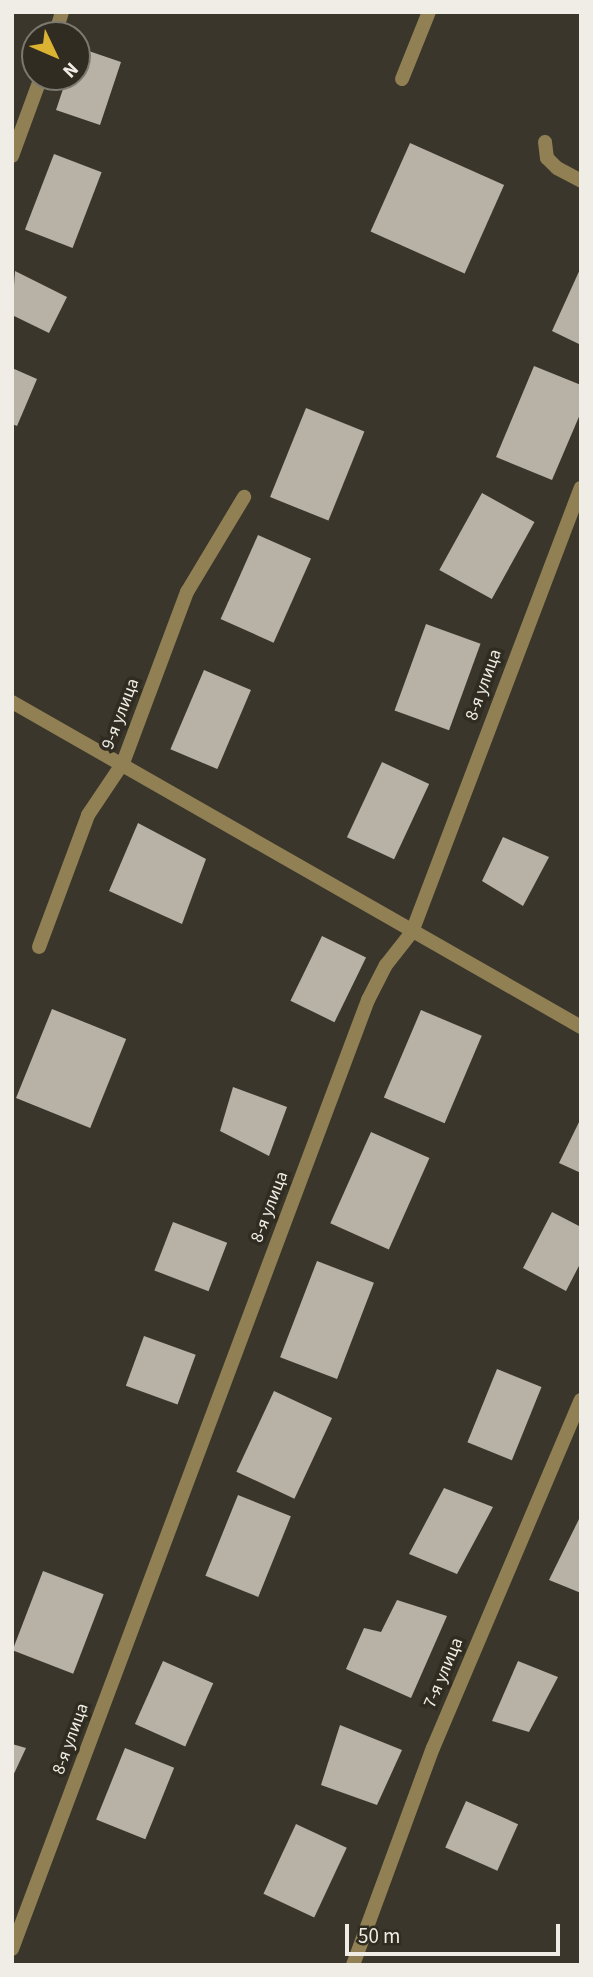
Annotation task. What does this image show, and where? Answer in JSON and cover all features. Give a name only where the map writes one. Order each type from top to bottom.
[{"type":"street","points":[[402,79],[429,12]]},
{"type":"street","points":[[12,156],[36,91]]},
{"type":"street","points":[[545,142],[547,158],[557,169],[581,181]]},
{"type":"street","name":"8-я улица","points":[[12,1949],[368,1000],[386,965],[412,932],[581,488]]},
{"type":"street","name":"9-я улица","points":[[39,947],[88,815],[123,763],[187,592],[244,497]]},
{"type":"street","points":[[12,702],[581,1027]]},
{"type":"street","name":"7-я улица","points":[[353,1965],[433,1748],[581,1400]]},
{"type":"building","points":[[91,52],[121,62],[100,125],[56,110],[62,91],[91,91]]},
{"type":"building","points":[[410,143],[504,185],[465,274],[371,232]]},
{"type":"building","points":[[54,154],[102,172],[73,248],[25,230]]},
{"type":"building","points":[[581,267],[581,345],[552,331]]},
{"type":"building","points":[[15,271],[67,297],[49,333],[12,315]]},
{"type":"building","points":[[534,366],[581,385],[581,412],[552,480],[496,457]]},
{"type":"building","points":[[12,368],[37,379],[17,426],[12,424]]},
{"type":"building","points":[[306,408],[364,432],[328,521],[270,497]]},
{"type":"building","points":[[482,493],[534,522],[492,599],[439,570]]},
{"type":"building","points":[[258,535],[311,559],[274,643],[221,619]]},
{"type":"building","points":[[426,624],[481,644],[449,730],[395,710]]},
{"type":"building","points":[[204,670],[251,690],[217,769],[170,749]]},
{"type":"building","points":[[382,762],[429,784],[394,859],[347,837]]},
{"type":"building","points":[[138,823],[206,859],[182,924],[109,891]]},
{"type":"building","points":[[503,837],[549,857],[523,906],[482,881]]},
{"type":"building","points":[[322,936],[366,957],[334,1022],[290,1001]]},
{"type":"building","points":[[52,1009],[126,1039],[90,1128],[16,1098]]},
{"type":"building","points":[[421,1010],[482,1036],[445,1123],[384,1097]]},
{"type":"building","points":[[233,1087],[287,1107],[269,1156],[220,1131]]},
{"type":"building","points":[[581,1118],[581,1173],[559,1163]]},
{"type":"building","points":[[371,1132],[429,1158],[389,1249],[330,1223]]},
{"type":"building","points":[[552,1212],[581,1227],[581,1262],[566,1291],[523,1268]]},
{"type":"building","points":[[173,1222],[227,1243],[209,1291],[154,1271]]},
{"type":"building","points":[[317,1261],[374,1283],[337,1379],[280,1357]]},
{"type":"building","points":[[144,1336],[196,1355],[178,1405],[126,1386]]},
{"type":"building","points":[[497,1369],[542,1387],[512,1460],[467,1442]]},
{"type":"building","points":[[274,1391],[332,1418],[294,1499],[236,1472]]},
{"type":"building","points":[[444,1488],[493,1507],[457,1574],[409,1554]]},
{"type":"building","points":[[238,1495],[291,1516],[258,1597],[205,1576]]},
{"type":"building","points":[[581,1515],[581,1593],[549,1580]]},
{"type":"building","points":[[43,1571],[104,1594],[73,1674],[13,1650]]},
{"type":"building","points":[[397,1600],[447,1616],[411,1698],[346,1669],[364,1628],[381,1632]]},
{"type":"building","points":[[163,1661],[213,1683],[185,1746],[135,1724]]},
{"type":"building","points":[[518,1661],[558,1677],[529,1732],[492,1721]]},
{"type":"building","points":[[340,1725],[402,1750],[377,1805],[321,1785]]},
{"type":"building","points":[[12,1744],[26,1748],[12,1778]]},
{"type":"building","points":[[125,1748],[174,1768],[145,1839],[96,1819]]},
{"type":"building","points":[[466,1801],[518,1824],[497,1871],[445,1848]]},
{"type":"building","points":[[296,1824],[347,1848],[314,1917],[263,1894]]}]
